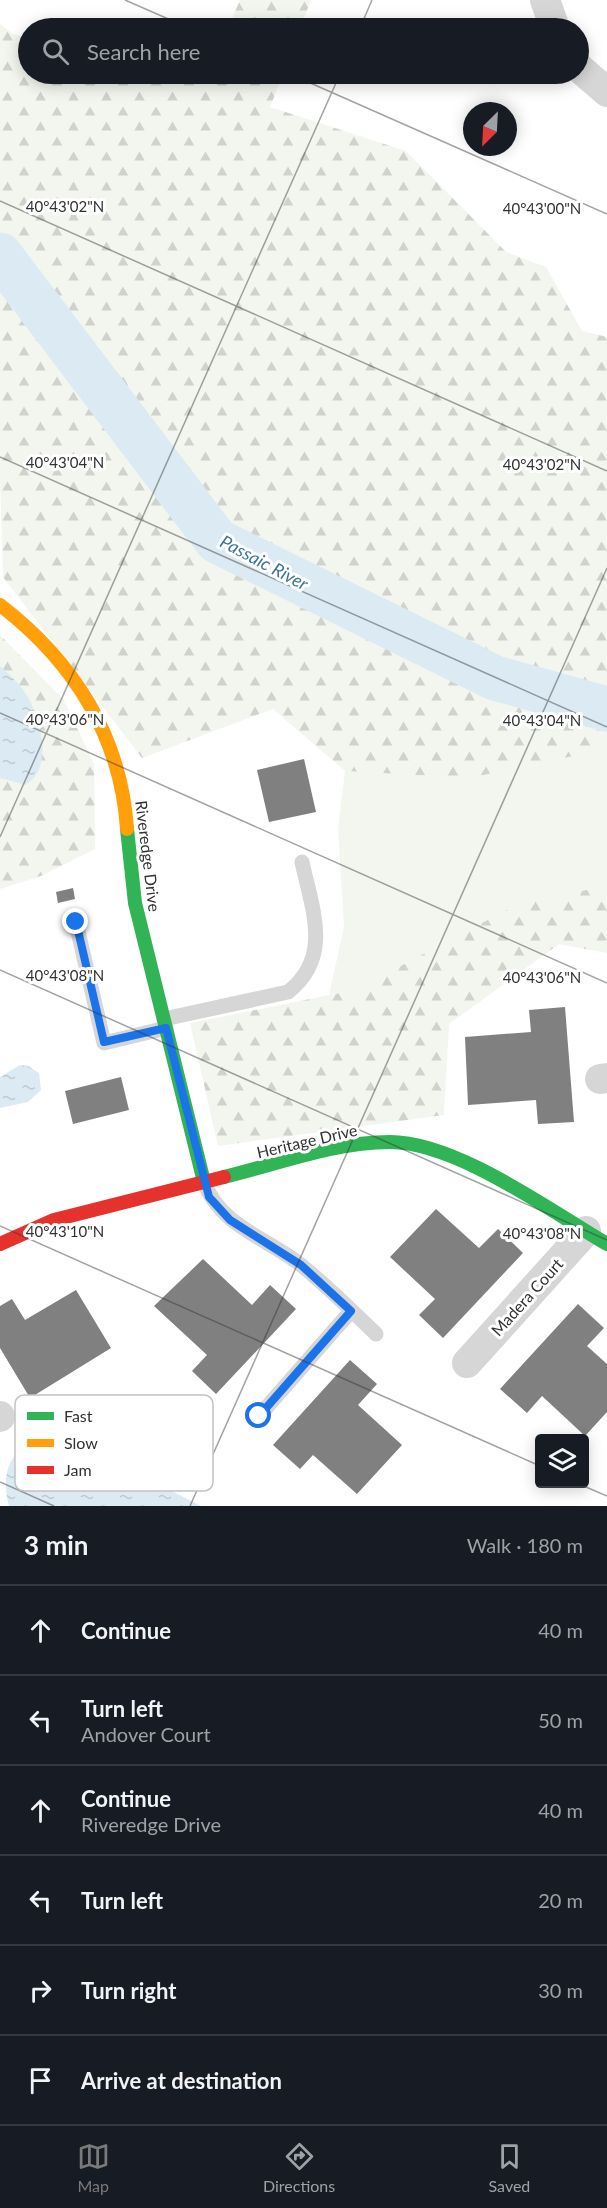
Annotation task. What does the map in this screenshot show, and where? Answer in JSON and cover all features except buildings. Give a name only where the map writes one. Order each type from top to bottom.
[{"type":"street","points":[[545,0],[551,18]]},
{"type":"street","points":[[589,76],[607,92]]},
{"type":"street","name":"Riveredge Drive","points":[[0,605],[20,619],[59,657],[88,697],[113,751],[123,790],[134,900],[204,1182]]},
{"type":"street","name":"Heritage Drive","points":[[0,1244],[54,1220],[348,1146],[391,1142],[436,1149],[463,1160],[596,1237]]},
{"type":"street","name":"Madera Court","points":[[467,1363],[596,1237]]},
{"type":"lane","points":[[76,922],[104,1042],[288,992],[304,979],[314,956],[316,930],[302,862]]},
{"type":"lane","points":[[204,1182],[209,1197],[230,1220],[301,1265],[376,1334]]},
{"type":"lane","points":[[259,1416],[351,1311]]},
{"type":"green space","points":[[240,0],[311,0],[304,18],[232,18]]},
{"type":"green space","points":[[0,24],[18,35],[18,84],[279,84],[270,107],[406,151],[506,252],[546,267],[582,331],[607,337],[607,749],[469,778],[345,771],[273,709],[142,758],[3,577],[0,480]]},
{"type":"green space","points":[[0,635],[64,700],[94,764],[95,849],[41,876],[0,889],[0,778],[25,785],[41,761],[40,727],[25,693],[0,666]]},
{"type":"green space","points":[[607,749],[607,886],[520,903],[355,990],[329,995],[344,927],[338,828],[345,771],[469,778]]},
{"type":"green space","points":[[607,886],[607,953],[559,944],[449,1024],[444,1115],[218,1146],[190,1023],[355,990],[520,903]]},
{"type":"water","points":[[0,666],[26,694],[40,728],[42,755],[40,767],[25,785],[0,778]]},
{"type":"water","points":[[20,1065],[28,1066],[39,1073],[41,1090],[28,1102],[0,1108],[0,1077]]},
{"type":"water","points":[[15,1454],[15,1491],[172,1491],[201,1506],[9,1506],[6,1482],[10,1463]]},
{"type":"waterway","name":"Passaic River","points":[[0,255],[217,541],[495,678],[607,709]]},
{"type":"traffic: fast","points":[[127,829],[135,903],[204,1182]]},
{"type":"traffic: fast","points":[[224,1177],[348,1146],[390,1142],[416,1145],[444,1153],[502,1180],[607,1244]]},
{"type":"traffic: slow","points":[[0,605],[50,651],[71,676],[89,703],[115,763],[123,795],[127,829]]},
{"type":"traffic: jam","points":[[0,1244],[54,1220],[224,1177]]},
{"type":"route","points":[[76,922],[104,1042],[166,1028],[209,1197],[230,1220],[301,1265],[351,1311],[259,1416]]}]
